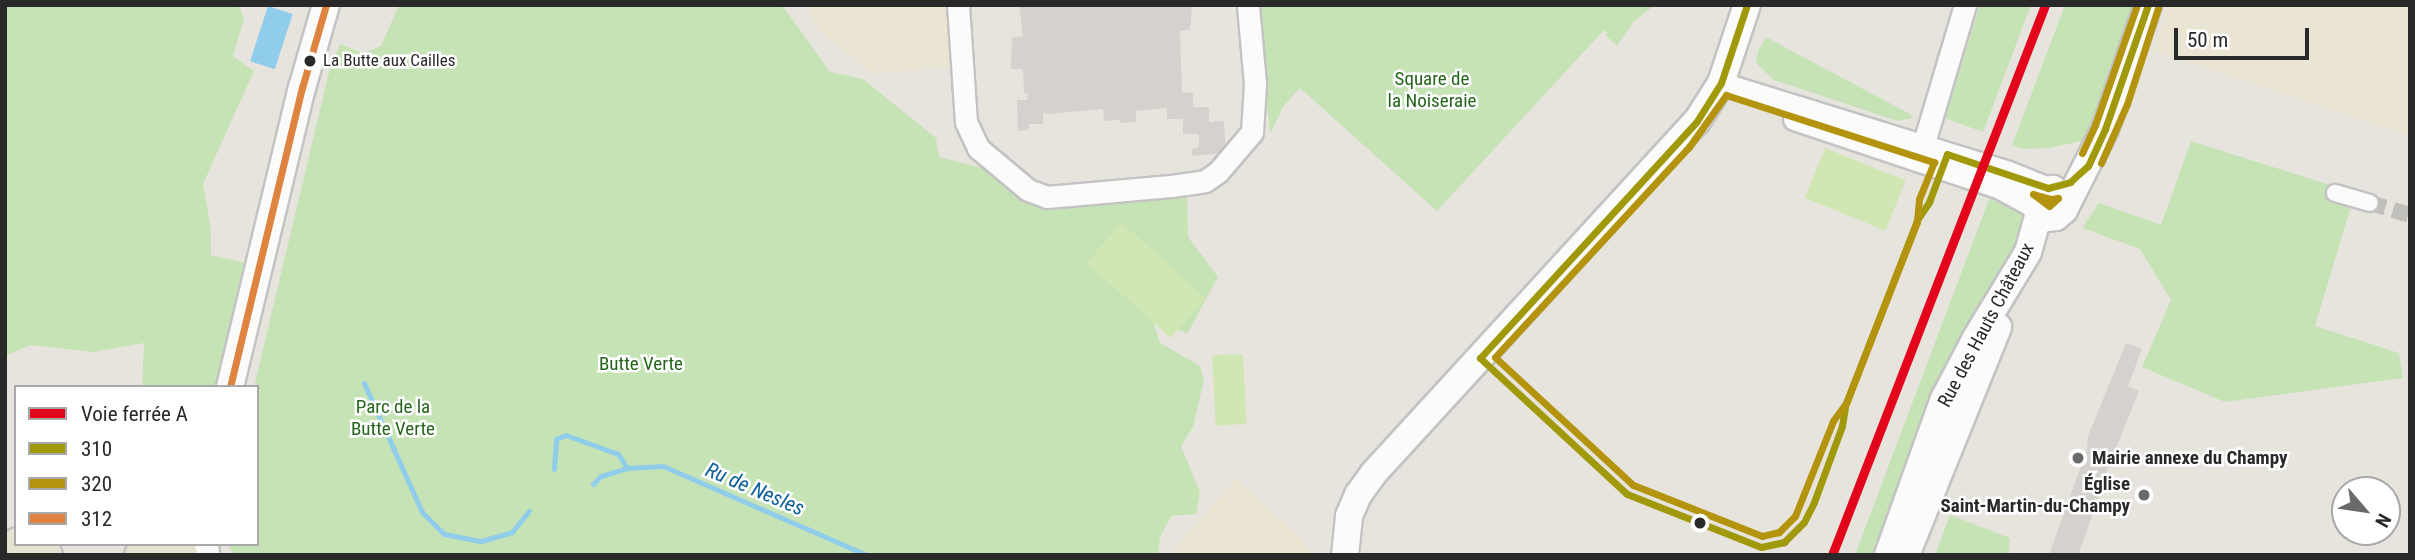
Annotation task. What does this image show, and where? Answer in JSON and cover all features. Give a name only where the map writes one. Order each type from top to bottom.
[{"type":"main road","points":[[22,546],[45,555]]},
{"type":"street","points":[[230,385],[302,88],[326,5]]},
{"type":"street","points":[[958,5],[966,122],[978,148],[1028,190],[1047,197],[1171,186],[1205,181],[1218,172],[1252,132],[1255,83],[1248,5]]},
{"type":"street","points":[[1345,555],[1349,516],[1357,497],[1373,474],[1697,121],[1730,90],[1735,44],[1747,5]]},
{"type":"street","points":[[1923,146],[1965,5]]},
{"type":"street","name":"Rue des Hauts Châteaux","points":[[1888,555],[1944,399],[1976,338],[2028,252],[2050,203],[2088,166],[2117,100],[2148,5]]},
{"type":"street","points":[[1735,44],[1737,71],[1744,83],[1770,97]]},
{"type":"street","points":[[1730,90],[1770,97],[1923,146],[1968,169]]},
{"type":"street","points":[[1730,90],[2003,180],[2050,203]]},
{"type":"street","points":[[2335,193],[2370,203]]},
{"type":"street","name":"Rue des Hauts Châteaux","points":[[1906,555],[2050,203]]},
{"type":"shaded area","points":[[806,5],[948,5],[950,66],[874,74],[820,32]]},
{"type":"shaded area","points":[[1019,5],[1192,5],[1190,30],[1180,31],[1182,92],[1193,93],[1193,107],[1209,107],[1209,122],[1224,121],[1226,153],[1192,156],[1192,149],[1199,147],[1199,134],[1183,134],[1183,119],[1167,119],[1167,108],[1136,111],[1136,122],[1121,123],[1120,120],[1104,121],[1103,109],[1048,114],[1043,112],[1043,124],[1029,124],[1029,130],[1018,131],[1017,100],[1027,100],[1028,94],[1024,93],[1023,69],[1011,69],[1012,37],[1023,36]]},
{"type":"shaded area","points":[[2168,5],[2410,5],[2410,136],[2153,51]]},
{"type":"shaded area","points":[[2126,343],[2142,349],[2128,386],[2139,391],[2106,473],[2113,476],[2107,490],[2102,489],[2078,555],[2049,555],[2087,449],[2088,436]]},
{"type":"shaded area","points":[[1236,479],[1297,534],[1313,555],[1169,555]]},
{"type":"green space","points":[[5,5],[239,5],[244,19],[233,56],[254,71],[203,184],[211,229],[211,255],[246,263],[217,385],[142,385],[144,343],[93,352],[30,345],[5,356]]},
{"type":"green space","name":"Parc de la Butte Verte","points":[[399,5],[782,5],[830,72],[863,79],[936,138],[939,157],[990,170],[1017,198],[1043,207],[1187,193],[1188,237],[1218,277],[1187,334],[1152,318],[1160,343],[1200,366],[1204,380],[1193,427],[1181,446],[1200,492],[1196,514],[1171,516],[1160,537],[1158,555],[233,555],[229,546],[259,546],[259,385],[254,385],[330,68],[340,44],[363,53],[381,46]]},
{"type":"green space","name":"Square de la Noiseraie","points":[[1257,5],[1655,5],[1634,21],[1617,46],[1605,35],[1607,33],[1604,30],[1437,211],[1300,88],[1283,107],[1270,134]]},
{"type":"green space","points":[[1980,5],[2031,5],[1983,132],[1945,118]]},
{"type":"green space","points":[[2065,5],[2138,5],[2091,139],[2049,148],[2023,149],[2012,145]]},
{"type":"green space","points":[[1766,37],[1913,118],[1897,121],[1774,80],[1756,63],[1758,51]]},
{"type":"green space","points":[[2191,141],[2355,193],[2315,326],[2399,353],[2403,378],[2225,402],[2142,367],[2171,300],[2140,249],[2082,228],[2099,203],[2161,225]]},
{"type":"green space","points":[[1825,148],[1906,181],[1885,231],[1805,198]]},
{"type":"green space","points":[[1991,194],[2019,209],[2027,221],[2015,254],[1880,555],[1855,555]]},
{"type":"green space","points":[[1122,223],[1206,299],[1171,338],[1087,262]]},
{"type":"green space","points":[[1243,354],[1247,424],[1216,426],[1212,356]]},
{"type":"green space","points":[[1950,515],[2010,538],[2009,555],[1935,555]]},
{"type":"water","points":[[268,6],[293,14],[275,69],[250,61]]},
{"type":"waterway","name":"Ru de Nesles","points":[[364,383],[422,512],[444,534],[481,541],[512,532],[529,511]]},
{"type":"waterway","name":"Ru de Nesles","points":[[554,469],[556,439],[566,435],[618,454],[627,468]]},
{"type":"waterway","name":"Ru de Nesles","points":[[593,484],[601,476],[627,468],[663,466],[867,555]]},
{"type":"tunnel","points":[[2370,203],[2410,215]]},
{"type":"rail line","name":"A","points":[[1832,555],[2045,5]]},
{"type":"transit line","name":"312","points":[[230,385],[302,88],[326,5]]},
{"type":"transit line","name":"310","points":[[1480,358],[1697,121],[1721,83],[1747,5]]},
{"type":"transit line","name":"320","points":[[2082,153],[2095,125],[2137,5]]},
{"type":"transit line","name":"310","points":[[1480,358],[1627,494],[1761,547],[1784,542],[1804,522],[1814,502],[1842,426],[1845,406],[1917,220],[1929,202],[1947,154],[2048,188],[2070,182],[2088,166],[2105,129],[2148,5]]},
{"type":"transit line","name":"320","points":[[2101,163],[2127,104],[2158,8]]},
{"type":"transit line","name":"320","points":[[1726,95],[1934,162],[1919,199],[1917,222],[1846,403],[1833,421],[1795,516],[1779,532],[1762,536],[1633,485],[1495,357],[1689,147],[1726,95]]},
{"type":"transit line","name":"320","points":[[2033,194],[2051,199],[2058,198],[2049,206],[2033,194]]},
{"type":"place","name":"La Butte aux Cailles","points":[[310,61]]},
{"type":"place","name":"Mairie annexe du Champy","points":[[2078,458]]},
{"type":"place","name":"Église Saint-Martin-du-Champy","points":[[2144,495]]},
{"type":"park label","name":"Butte Verte","points":[[641,364]]}]
